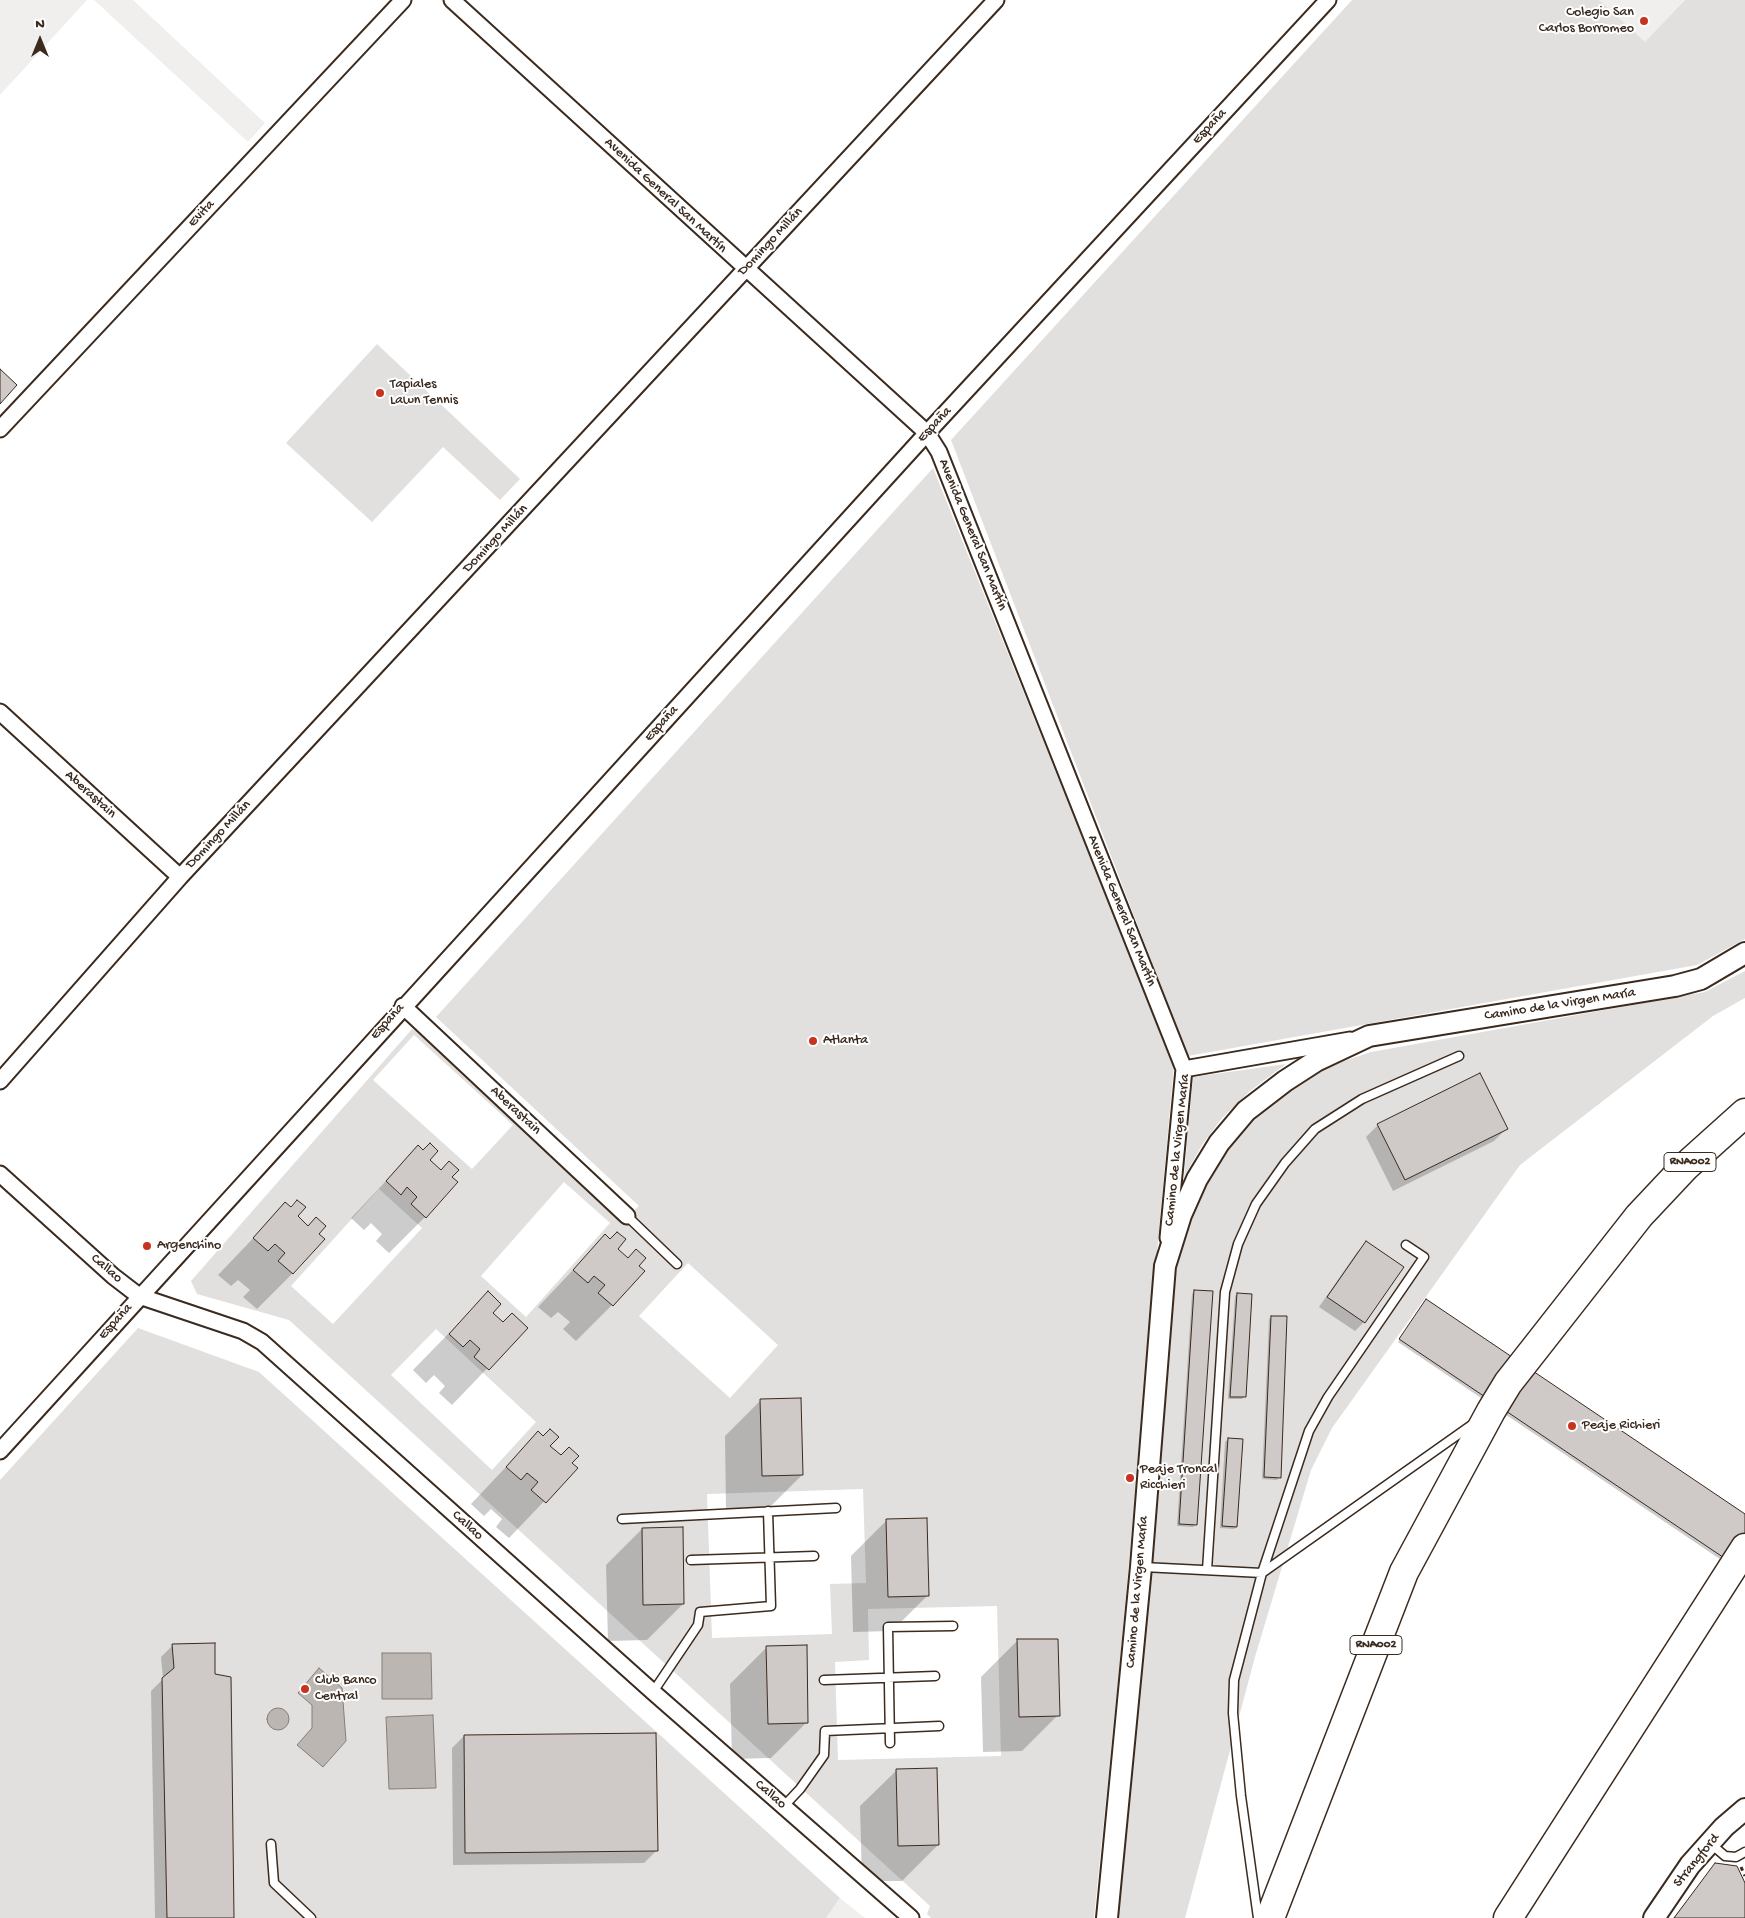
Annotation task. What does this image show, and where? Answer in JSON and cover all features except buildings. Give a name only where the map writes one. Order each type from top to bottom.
[{"type":"highway","name":"RNA002","points":[[1270,1918],[1404,1572],[1491,1411],[1508,1383],[1639,1216],[1686,1166],[1745,1113]]},
{"type":"highway","points":[[1508,1918],[1745,1548]]},
{"type":"street","name":"Evita","points":[[0,429],[404,0]]},
{"type":"street","name":"Avenida General San Martín","points":[[452,0],[746,270],[928,433],[943,461],[1184,1069]]},
{"type":"street","name":"Domingo Millán","points":[[0,1082],[180,877],[996,0]]},
{"type":"street","name":"España","points":[[0,1451],[403,1006],[1328,0]]},
{"type":"street","name":"Aberastain","points":[[0,712],[180,877]]},
{"type":"street","name":"Camino de la Virgen María","points":[[1107,1918],[1141,1567],[1165,1266],[1184,1069],[1368,1036],[1675,986],[1701,979],[1745,953]]},
{"type":"street","name":"Aberastain","points":[[403,1006],[627,1216]]},
{"type":"street","name":"Camino de la Virgen María","points":[[1165,1266],[1181,1215],[1197,1179],[1219,1143],[1246,1111],[1316,1061],[1368,1036]]},
{"type":"street","name":"Callao","points":[[0,1174],[112,1276],[139,1296],[243,1331],[262,1342],[653,1692],[911,1918]]},
{"type":"street","name":"Strangford","points":[[1654,1918],[1690,1865],[1709,1843],[1745,1809]]},
{"type":"lane","points":[[1207,1570],[1225,1292],[1238,1244],[1256,1204],[1285,1163],[1315,1129],[1362,1099],[1459,1056]]},
{"type":"lane","points":[[627,1216],[677,1264]]},
{"type":"lane","points":[[1258,1918],[1241,1796],[1233,1713],[1234,1680],[1262,1573],[1309,1431],[1328,1398],[1424,1258],[1406,1245]]},
{"type":"lane","points":[[1141,1567],[1262,1573],[1491,1411]]},
{"type":"lane","points":[[622,1519],[836,1508]]},
{"type":"lane","points":[[653,1692],[698,1625],[700,1612],[771,1606],[768,1511]]},
{"type":"lane","points":[[691,1560],[814,1556]]},
{"type":"lane","points":[[890,1743],[888,1627],[953,1626]]},
{"type":"lane","points":[[824,1680],[935,1676]]},
{"type":"lane","points":[[784,1806],[824,1755],[825,1731],[940,1726]]},
{"type":"lane","points":[[1709,1843],[1725,1856],[1736,1857],[1745,1852]]},
{"type":"lane","points":[[271,1844],[274,1883],[311,1918]]},
{"type":"shaded area","points":[[0,0],[87,0],[0,95]]},
{"type":"shaded area","points":[[94,0],[133,0],[265,123],[248,142]]},
{"type":"shaded area","points":[[1352,0],[1599,0],[1645,42],[1685,0],[1745,0],[1745,939],[1697,965],[1188,1056],[951,440]]},
{"type":"shaded area","name":"Colegio San Carlos Borromeo","points":[[1599,0],[1685,0],[1645,43]]},
{"type":"shaded area","name":"Tapiales Lawn Tennis","points":[[377,344],[520,479],[500,500],[443,447],[372,522],[286,443]]},
{"type":"shaded area","name":"Atlanta","points":[[933,468],[1174,1065],[1121,1651],[1094,1918],[931,1918],[927,1914],[930,1906],[289,1320],[197,1294],[191,1281],[412,1029],[419,1032],[622,1221],[639,1206],[436,1017]],"holes":[[[414,1035],[513,1125],[472,1169],[373,1080]],[[430,1143],[438,1151],[430,1160],[441,1170],[449,1161],[459,1170],[452,1177],[458,1183],[426,1218],[411,1204],[417,1197],[407,1187],[400,1195],[386,1181],[418,1146],[423,1150]],[[564,1182],[610,1223],[526,1317],[481,1276]],[[379,1189],[422,1228],[333,1324],[291,1286]],[[297,1200],[305,1207],[298,1216],[308,1226],[316,1218],[326,1226],[319,1234],[325,1239],[294,1274],[278,1261],[285,1253],[275,1244],[268,1251],[253,1238]],[[617,1232],[625,1239],[618,1249],[628,1258],[636,1250],[646,1258],[639,1266],[645,1271],[613,1306],[598,1293],[605,1285],[594,1276],[588,1283],[573,1270],[605,1234],[610,1239]],[[688,1263],[778,1345],[730,1398],[639,1316]],[[488,1291],[501,1304],[493,1313],[503,1322],[528,1328],[489,1370],[474,1357],[480,1349],[470,1340],[463,1347],[449,1333]],[[436,1329],[536,1422],[492,1470],[391,1375]],[[801,1398],[803,1475],[762,1476],[760,1399]],[[550,1429],[558,1436],[550,1446],[561,1455],[569,1447],[579,1455],[572,1463],[578,1468],[546,1503],[531,1490],[538,1482],[527,1473],[521,1480],[506,1467],[538,1432],[543,1436]],[[863,1489],[866,1583],[830,1584],[832,1634],[712,1638],[707,1494]],[[927,1518],[929,1596],[887,1519]],[[683,1527],[684,1604],[643,1605],[642,1528]],[[997,1606],[1001,1756],[838,1760],[835,1662],[869,1660],[868,1609]],[[1058,1639],[1060,1715],[1019,1716],[1017,1640]],[[807,1645],[808,1723],[768,1724],[766,1646]],[[937,1768],[939,1845],[898,1846],[896,1769]]]},
{"type":"shaded area","points":[[1745,971],[1745,998],[1713,1016],[1520,1165],[1332,1428],[1311,1470],[1255,1657],[1185,1918],[1118,1918],[1152,1568],[1177,1260],[1189,1217],[1204,1185],[1221,1156],[1244,1128],[1264,1109],[1323,1068],[1371,1052],[1705,992]]},
{"type":"shaded area","points":[[1286,1064],[1250,1091],[1222,1118],[1202,1145],[1184,1177],[1193,1077]]},
{"type":"shaded area","name":"Club Banco Central","points":[[138,1328],[259,1372],[840,1898],[826,1918],[0,1918],[0,1480]]},
{"type":"shaded area","points":[[382,1653],[431,1653],[432,1699],[382,1699]]},
{"type":"shaded area","points":[[319,1668],[342,1688],[346,1741],[323,1767],[297,1745],[312,1728],[312,1705],[298,1693]]},
{"type":"shaded area","points":[[278,1708],[286,1711],[289,1719],[286,1727],[278,1730],[270,1727],[267,1719],[270,1711]]},
{"type":"shaded area","points":[[433,1715],[436,1788],[389,1789],[386,1717]]},
{"type":"shaded area","points":[[840,1898],[865,1918],[826,1918]]},
{"type":"place","name":"Colegio San Carlos Borromeo","points":[[1644,21]]},
{"type":"place","name":"Tapiales Lawn Tennis","points":[[380,393]]},
{"type":"place","name":"Atlanta","points":[[813,1041]]},
{"type":"place","name":"Argenchino","points":[[147,1246]]},
{"type":"place","name":"Peaje Richieri","points":[[1572,1426]]},
{"type":"place","name":"Peaje Troncal Ricchieri","points":[[1130,1478]]},
{"type":"place","name":"Club Banco Central","points":[[305,1689]]}]
